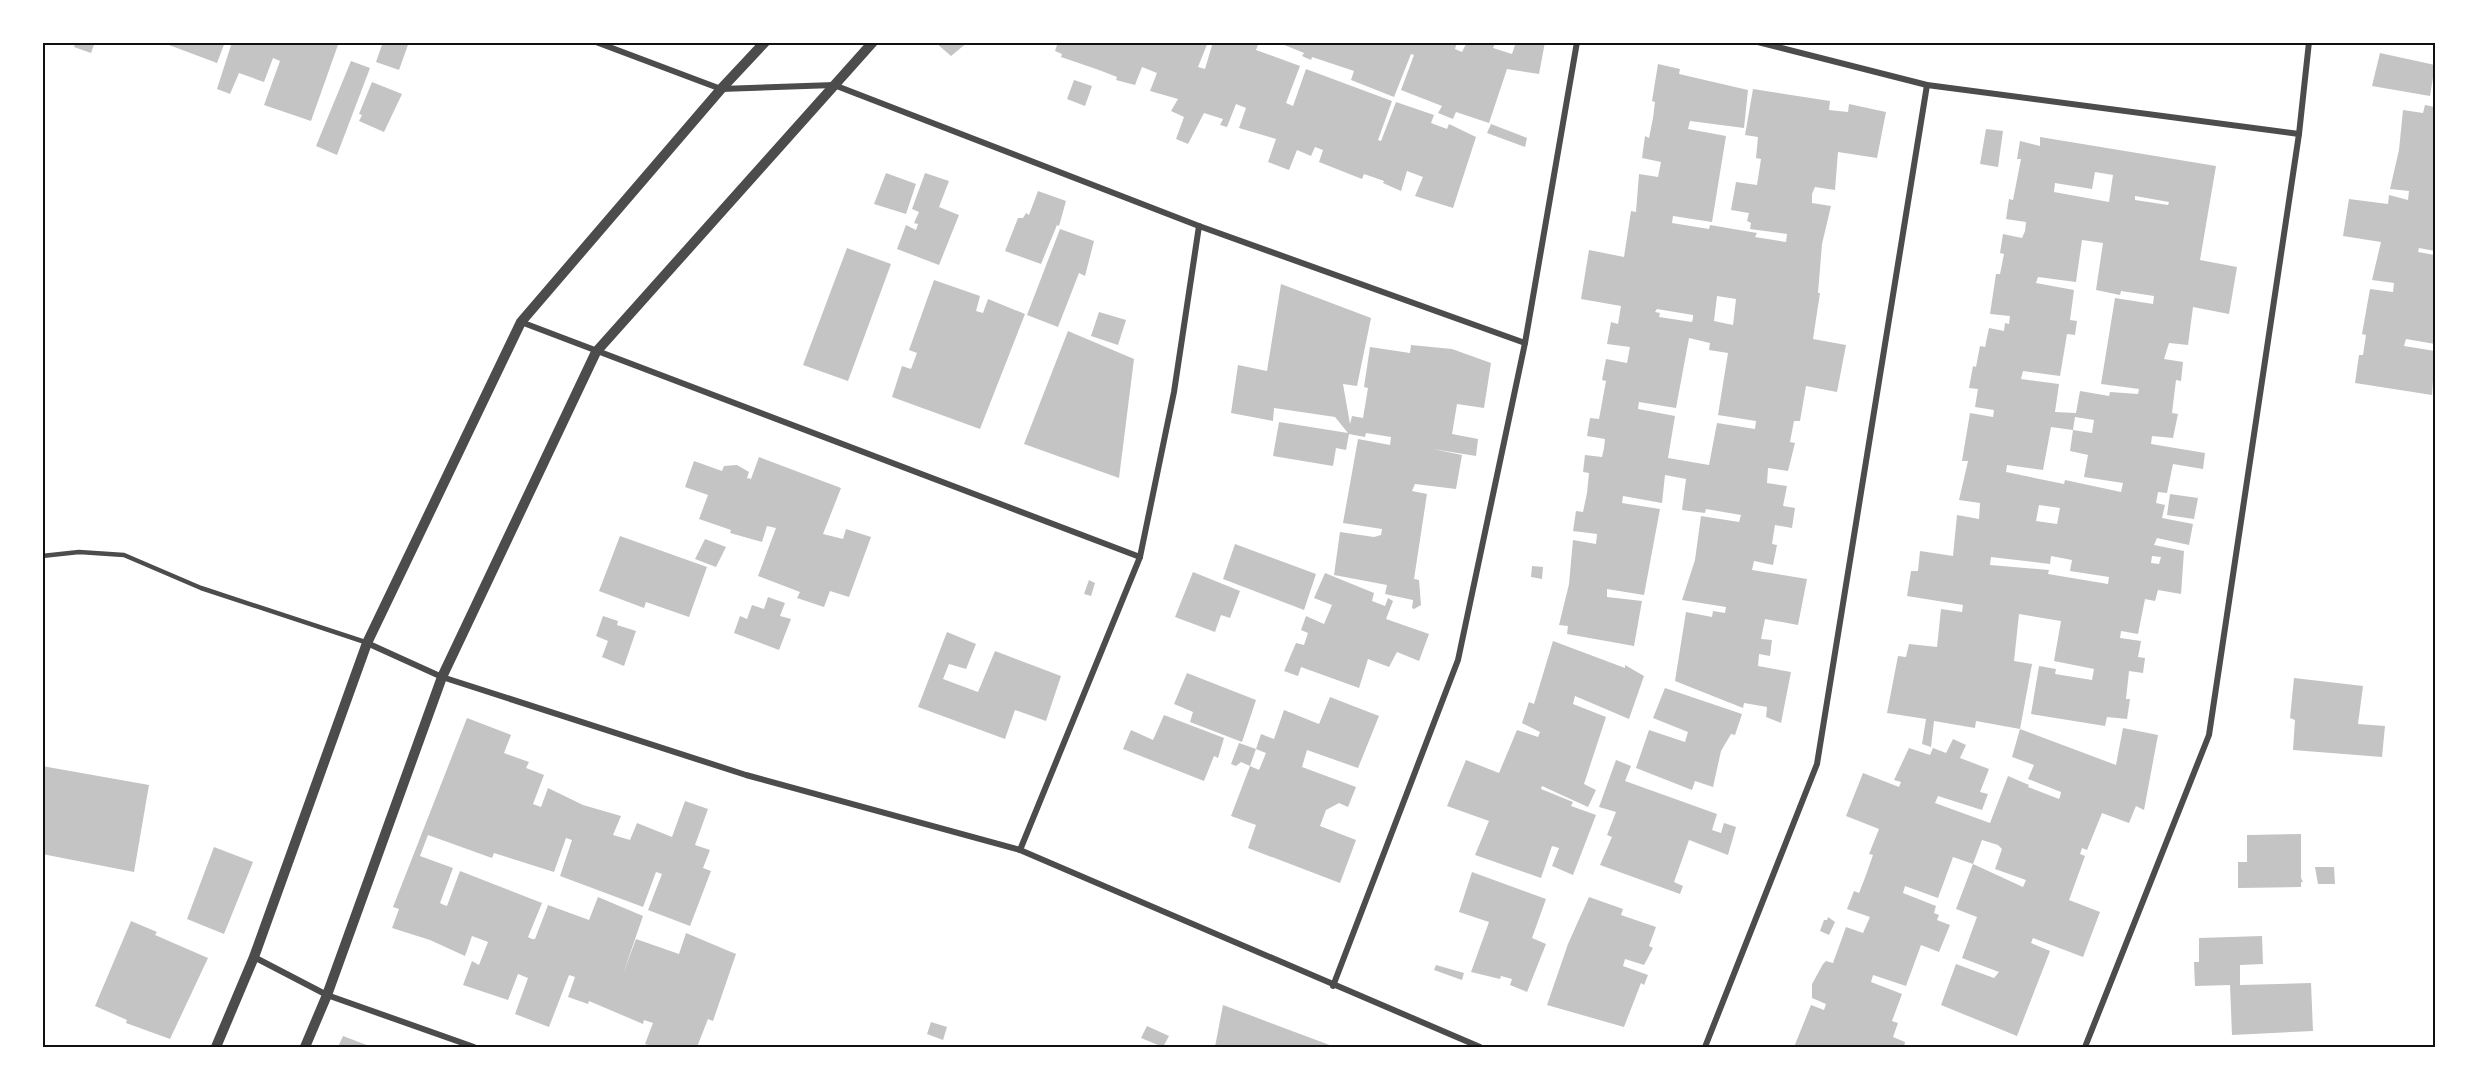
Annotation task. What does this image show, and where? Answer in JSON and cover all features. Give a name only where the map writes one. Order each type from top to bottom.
[{"type":"street","points":[[597,42],[721,88],[834,85],[1199,226],[1525,343]]},
{"type":"street","points":[[216,1047],[254,957],[368,643],[521,322],[721,88],[765,42]]},
{"type":"street","points":[[305,1047],[327,995],[442,677],[596,352],[873,42]]},
{"type":"street","points":[[1334,986],[1458,660],[1525,343],[1576,42]]},
{"type":"street","points":[[1758,42],[1927,85],[2299,134]]},
{"type":"street","points":[[2085,1047],[2209,735],[2299,134],[2309,42]]},
{"type":"street","points":[[1705,1047],[1817,764],[1927,85]]},
{"type":"street","points":[[1020,850],[1140,557],[1174,392],[1199,226]]},
{"type":"street","points":[[521,322],[1140,557]]},
{"type":"street","points":[[368,643],[442,677],[746,775],[1020,850],[1480,1047]]},
{"type":"street","points":[[254,957],[327,995],[474,1047]]},
{"type":"lane","points":[[42,556],[79,552],[124,555],[201,588],[368,643]]},
{"type":"building","points":[[76,42],[95,42],[91,53],[74,47]]},
{"type":"building","points":[[161,42],[225,42],[217,63]]},
{"type":"building","points":[[232,42],[339,42],[311,121],[264,105],[280,61],[273,58],[264,82],[239,73],[230,94],[217,89]]},
{"type":"building","points":[[383,42],[409,42],[399,70],[376,62]]},
{"type":"building","points":[[935,42],[968,42],[951,56]]},
{"type":"building","points":[[1058,42],[1208,42],[1198,67],[1205,69],[1213,42],[1259,42],[1256,50],[1300,66],[1286,103],[1293,106],[1306,69],[1392,101],[1378,140],[1381,141],[1396,102],[1434,115],[1431,123],[1447,129],[1449,124],[1476,137],[1453,208],[1415,196],[1423,177],[1407,171],[1401,191],[1383,183],[1384,181],[1364,174],[1362,179],[1319,162],[1323,150],[1315,147],[1311,156],[1297,150],[1289,170],[1268,162],[1276,139],[1239,128],[1246,108],[1236,104],[1227,127],[1220,125],[1223,119],[1204,113],[1188,144],[1176,139],[1184,117],[1171,111],[1178,99],[1150,91],[1157,73],[1142,67],[1135,85],[1116,80],[1117,77],[1061,57],[1062,54],[1055,51]]},
{"type":"building","points":[[1277,42],[1457,42],[1455,49],[1462,52],[1467,42],[1490,42],[1495,44],[1493,48],[1512,54],[1516,42],[1545,42],[1539,74],[1507,69],[1489,123],[1456,112],[1453,119],[1438,113],[1442,106],[1401,90],[1414,55],[1411,54],[1394,97],[1351,80],[1354,71],[1312,57],[1311,60],[1302,56],[1304,53]]},
{"type":"building","points":[[2380,53],[2435,65],[2430,96],[2372,86]]},
{"type":"building","points":[[351,61],[370,68],[337,155],[316,146]]},
{"type":"building","points":[[1658,64],[1680,69],[1679,74],[1748,90],[1744,128],[1690,121],[1688,129],[1726,136],[1712,222],[1673,216],[1672,223],[1709,229],[1710,225],[1757,233],[1755,237],[1786,242],[1787,234],[1750,229],[1751,223],[1747,221],[1749,213],[1731,210],[1736,182],[1757,185],[1761,159],[1756,158],[1758,137],[1745,135],[1753,89],[1830,101],[1829,110],[1848,112],[1849,104],[1886,112],[1877,158],[1838,152],[1835,190],[1815,187],[1812,194],[1812,203],[1831,206],[1822,244],[1818,293],[1820,293],[1813,339],[1846,345],[1837,392],[1806,386],[1800,421],[1794,421],[1790,442],[1795,443],[1788,471],[1768,468],[1767,483],[1787,486],[1783,506],[1795,508],[1792,528],[1775,525],[1772,544],[1777,545],[1773,565],[1754,561],[1752,570],[1807,579],[1798,625],[1765,619],[1761,639],[1772,640],[1770,656],[1759,654],[1758,666],[1791,672],[1781,723],[1766,717],[1767,707],[1744,703],[1743,708],[1675,681],[1686,612],[1712,617],[1713,611],[1725,613],[1726,607],[1682,600],[1695,560],[1701,516],[1739,522],[1741,515],[1706,509],[1705,513],[1682,510],[1686,479],[1665,475],[1662,503],[1623,496],[1622,503],[1660,509],[1644,595],[1607,589],[1607,597],[1642,601],[1634,646],[1567,634],[1568,626],[1559,625],[1569,584],[1573,540],[1596,544],[1597,534],[1573,531],[1576,511],[1583,512],[1587,493],[1589,473],[1583,472],[1585,455],[1602,457],[1604,448],[1605,439],[1587,436],[1590,418],[1599,419],[1606,381],[1602,380],[1606,359],[1627,363],[1630,347],[1607,344],[1611,322],[1618,324],[1621,306],[1581,299],[1589,250],[1624,257],[1631,211],[1636,212],[1639,174],[1658,177],[1661,162],[1642,158],[1645,136],[1649,138],[1653,118],[1655,102],[1652,101]],"holes":[[[1717,296],[1736,299],[1733,325],[1714,321]],[[1657,309],[1693,315],[1693,318],[1692,322],[1659,317],[1660,313],[1655,312]],[[1689,338],[1710,343],[1709,350],[1728,353],[1718,415],[1756,421],[1755,429],[1717,423],[1709,465],[1668,458],[1675,416],[1638,409],[1639,402],[1676,408]]]},
{"type":"building","points":[[1074,80],[1092,86],[1085,106],[1067,99]]},
{"type":"building","points":[[372,82],[402,94],[384,132],[359,121],[362,115],[359,114]]},
{"type":"building","points":[[2425,105],[2435,107],[2435,251],[2419,248],[2418,252],[2435,255],[2435,344],[2406,339],[2404,346],[2435,351],[2432,395],[2355,383],[2359,355],[2363,355],[2366,335],[2362,334],[2370,289],[2393,292],[2394,283],[2372,280],[2381,242],[2343,236],[2349,199],[2388,204],[2389,195],[2408,200],[2409,191],[2390,189],[2399,150],[2403,110],[2423,113]]},
{"type":"building","points":[[1491,124],[1527,138],[1525,147],[1487,133]]},
{"type":"building","points":[[1986,129],[2003,131],[1998,167],[1980,164]]},
{"type":"building","points":[[2040,137],[2216,166],[2200,260],[2237,267],[2229,314],[2193,307],[2188,345],[2169,343],[2164,359],[2183,362],[2181,381],[2176,380],[2172,413],[2178,414],[2173,438],[2152,436],[2151,444],[2205,453],[2203,469],[2173,464],[2167,493],[2158,492],[2156,503],[2165,505],[2162,518],[2193,524],[2189,545],[2157,538],[2154,545],[2184,551],[2181,594],[2158,590],[2155,601],[2145,599],[2138,634],[2121,631],[2120,638],[2141,641],[2138,657],[2145,658],[2143,673],[2129,671],[2126,699],[2130,699],[2127,719],[2107,717],[2105,726],[2031,714],[2039,666],[2056,669],[2055,674],[2092,680],[2094,669],[2054,661],[2061,621],[2019,614],[2014,661],[2032,664],[2020,729],[1976,721],[1975,728],[1934,721],[1931,747],[1922,744],[1926,719],[1887,713],[1898,656],[1906,657],[1909,644],[1937,647],[1941,609],[1962,612],[1963,605],[1907,596],[1911,571],[1918,571],[1920,551],[1953,556],[1957,515],[1979,519],[1980,503],[1959,500],[1968,461],[1962,461],[1970,413],[1993,417],[1994,410],[1975,407],[1978,389],[1969,388],[1973,366],[1976,367],[1980,346],[1985,347],[1989,328],[2004,331],[2005,323],[2009,324],[2010,316],[1990,314],[1996,274],[2000,274],[2004,254],[2000,253],[2003,234],[2022,238],[2025,231],[2026,222],[2006,219],[2009,199],[2013,200],[2021,159],[2017,159],[2020,141],[2040,146]],"holes":[[[2095,172],[2113,175],[2109,202],[2054,192],[2055,183],[2092,189]],[[2135,196],[2169,202],[2168,205],[2135,200]],[[2082,240],[2103,243],[2096,290],[2120,295],[2121,291],[2154,296],[2153,304],[2115,298],[2101,384],[2139,389],[2138,394],[2110,392],[2109,396],[2080,391],[2076,413],[2055,412],[2059,384],[2021,379],[2023,371],[2060,376],[2067,334],[2075,335],[2077,321],[2070,320],[2074,290],[2036,283],[2038,277],[2076,282]],[[2075,417],[2094,420],[2092,433],[2073,430]],[[2051,427],[2073,430],[2070,451],[2088,455],[2084,477],[2123,483],[2121,492],[2065,480],[2064,484],[2006,472],[2007,465],[2043,470]],[[2039,505],[2060,508],[2057,524],[2036,521]],[[2051,556],[2072,560],[2070,571],[2109,577],[2108,584],[2048,574],[2049,570],[1990,565],[1991,557],[2050,564]],[[2152,556],[2161,557],[2159,564],[2151,563]]]},
{"type":"building","points":[[886,173],[916,184],[906,214],[874,204]]},
{"type":"building","points":[[925,173],[949,181],[939,207],[959,215],[939,265],[897,249],[906,225],[916,230],[918,224],[914,223],[919,212],[912,209]]},
{"type":"building","points":[[1038,191],[1066,201],[1059,226],[1057,225],[1041,264],[1005,251],[1018,218],[1023,218],[1026,213],[1029,215]]},
{"type":"building","points":[[1060,229],[1094,241],[1085,276],[1079,273],[1058,327],[1027,315]]},
{"type":"building","points":[[847,248],[891,264],[848,381],[803,365]]},
{"type":"building","points":[[934,280],[980,296],[976,311],[983,313],[988,299],[1025,314],[980,429],[892,397],[902,366],[911,369],[917,353],[909,350]]},
{"type":"building","points":[[1281,284],[1371,318],[1357,386],[1343,384],[1350,424],[1352,416],[1363,418],[1368,388],[1364,387],[1370,347],[1410,353],[1411,345],[1452,349],[1491,363],[1484,408],[1457,404],[1452,434],[1478,439],[1476,456],[1433,449],[1462,455],[1456,489],[1415,484],[1412,491],[1427,494],[1414,579],[1419,580],[1421,605],[1414,609],[1412,608],[1413,600],[1385,594],[1387,585],[1334,575],[1340,532],[1374,537],[1381,535],[1382,529],[1343,523],[1358,439],[1390,445],[1391,437],[1366,433],[1365,437],[1349,434],[1346,450],[1336,448],[1333,466],[1273,456],[1279,422],[1348,433],[1335,417],[1274,408],[1273,421],[1231,413],[1238,365],[1267,371]]},
{"type":"building","points":[[1099,312],[1126,320],[1118,345],[1091,336]]},
{"type":"building","points":[[1068,331],[1134,359],[1119,478],[1024,444]]},
{"type":"building","points":[[759,457],[841,488],[823,534],[843,539],[846,529],[871,537],[849,597],[830,591],[824,607],[797,598],[800,592],[758,576],[776,528],[767,526],[762,542],[730,533],[731,530],[699,519],[708,495],[685,487],[694,461],[722,471],[724,466],[737,465],[749,472],[747,478],[751,479]]},
{"type":"building","points":[[2170,494],[2198,498],[2194,519],[2167,515]]},
{"type":"building","points":[[620,536],[707,567],[689,617],[646,602],[644,608],[599,591]]},
{"type":"building","points":[[705,539],[726,547],[716,567],[695,559]]},
{"type":"building","points":[[1235,544],[1316,574],[1304,610],[1223,579]]},
{"type":"building","points":[[1532,566],[1543,567],[1542,579],[1531,577]]},
{"type":"building","points":[[1193,572],[1240,591],[1230,618],[1221,615],[1215,632],[1175,617]]},
{"type":"building","points":[[1325,573],[1374,593],[1372,601],[1385,606],[1388,598],[1393,601],[1386,619],[1429,634],[1419,661],[1397,652],[1389,667],[1368,659],[1359,688],[1301,667],[1298,676],[1284,671],[1296,643],[1304,645],[1308,633],[1301,630],[1306,616],[1324,624],[1332,605],[1314,598]]},
{"type":"building","points":[[1089,580],[1095,583],[1091,596],[1084,594]]},
{"type":"building","points":[[768,597],[785,603],[780,616],[791,619],[779,650],[734,633],[740,616],[747,619],[752,605],[764,609]]},
{"type":"building","points":[[603,616],[618,621],[617,625],[636,631],[624,666],[602,657],[608,641],[596,636]]},
{"type":"building","points":[[947,632],[976,644],[966,669],[949,664],[943,679],[978,692],[995,651],[1061,676],[1046,721],[1015,710],[1005,739],[918,707]]},
{"type":"building","points":[[1553,641],[1625,668],[1625,665],[1644,676],[1629,719],[1575,696],[1573,704],[1606,717],[1584,784],[1596,790],[1588,807],[1542,786],[1541,789],[1573,802],[1571,806],[1596,815],[1573,875],[1552,866],[1559,848],[1552,846],[1541,878],[1475,855],[1489,821],[1447,806],[1466,760],[1499,773],[1517,730],[1538,737],[1540,732],[1522,723],[1529,702],[1534,704]]},
{"type":"building","points":[[1187,673],[1256,700],[1242,742],[1190,722],[1193,712],[1174,704]]},
{"type":"building","points":[[2294,678],[2363,686],[2358,724],[2385,726],[2382,757],[2293,750],[2295,720],[2290,718]]},
{"type":"building","points":[[1665,688],[1742,714],[1735,735],[1731,734],[1721,751],[1713,787],[1695,781],[1692,790],[1636,768],[1649,730],[1685,742],[1688,732],[1653,718]]},
{"type":"building","points":[[1330,697],[1379,716],[1358,768],[1307,750],[1302,767],[1356,787],[1348,807],[1339,803],[1326,810],[1320,826],[1356,840],[1340,883],[1248,848],[1256,825],[1231,816],[1250,766],[1259,770],[1266,753],[1256,749],[1261,734],[1274,739],[1284,710],[1319,724]]},
{"type":"building","points":[[1164,715],[1224,738],[1218,758],[1214,756],[1204,781],[1123,749],[1131,730],[1153,740]]},
{"type":"building","points":[[467,718],[511,735],[504,753],[529,762],[526,768],[544,775],[533,804],[541,807],[548,788],[583,805],[621,816],[613,835],[630,840],[637,823],[672,837],[685,801],[708,809],[695,845],[710,850],[703,868],[711,871],[690,926],[648,910],[662,874],[656,872],[643,907],[560,876],[572,840],[566,838],[554,872],[494,853],[492,858],[428,835],[420,856],[453,868],[440,903],[444,905],[447,906],[460,871],[542,903],[528,937],[532,939],[535,939],[548,905],[589,920],[598,897],[643,916],[623,974],[636,939],[679,954],[686,933],[736,954],[713,1021],[708,1019],[697,1047],[654,1047],[645,1044],[653,1023],[644,1020],[643,1024],[589,1001],[588,1004],[568,997],[575,977],[569,975],[549,1027],[515,1014],[528,978],[518,974],[508,1000],[463,985],[472,961],[479,965],[488,942],[472,936],[465,956],[430,940],[392,928],[399,909],[393,907]]},
{"type":"building","points":[[2123,728],[2158,735],[2144,810],[2136,806],[2129,823],[2102,813],[2087,850],[2082,848],[2080,854],[2085,856],[2069,900],[2100,912],[2083,957],[2033,938],[2031,943],[2050,951],[2017,1036],[1941,1005],[1956,964],[1994,978],[1999,972],[1962,958],[1977,917],[1956,909],[1973,864],[1953,857],[1938,898],[1905,886],[1903,893],[1936,906],[1934,913],[1939,915],[1937,920],[1950,925],[1939,952],[1921,945],[1906,986],[1873,975],[1871,982],[1902,994],[1892,1021],[1898,1023],[1893,1037],[1905,1042],[1904,1047],[1794,1047],[1811,1005],[1824,1010],[1826,1004],[1812,998],[1812,984],[1823,964],[1826,961],[1833,963],[1846,927],[1863,933],[1870,917],[1847,909],[1854,891],[1859,893],[1873,855],[1869,854],[1879,829],[1846,816],[1863,773],[1899,787],[1901,782],[1894,780],[1909,748],[1930,755],[1933,748],[1946,753],[1953,739],[1966,745],[1960,758],[1989,769],[1980,792],[1988,794],[1982,810],[1938,796],[1935,803],[1990,823],[2008,776],[2029,785],[2028,787],[2059,799],[2060,797],[2061,792],[2028,779],[2034,765],[2012,757],[2020,729],[2116,765]],"holes":[[[1982,840],[1998,845],[2002,849],[1995,869],[2026,880],[2023,887],[1973,864]]]},
{"type":"building","points":[[1239,743],[1256,749],[1250,766],[1241,762],[1236,766],[1231,764]]},
{"type":"building","points":[[1616,760],[1631,766],[1625,781],[1717,814],[1712,830],[1721,833],[1724,823],[1736,827],[1728,855],[1689,840],[1674,882],[1683,886],[1680,894],[1600,865],[1612,837],[1607,835],[1616,812],[1599,807]]},
{"type":"building","points":[[42,766],[149,785],[134,872],[42,854]]},
{"type":"building","points":[[2301,834],[2301,878],[2303,882],[2301,882],[2301,887],[2238,888],[2238,862],[2247,862],[2247,835]]},
{"type":"building","points":[[214,847],[253,862],[224,934],[187,919]]},
{"type":"building","points":[[2315,867],[2334,867],[2335,884],[2318,884]]},
{"type":"building","points":[[1472,872],[1546,899],[1532,938],[1546,944],[1527,992],[1510,985],[1512,979],[1501,976],[1500,979],[1471,972],[1489,922],[1459,912]]},
{"type":"building","points":[[1589,897],[1623,909],[1621,915],[1656,927],[1649,946],[1653,948],[1644,965],[1625,959],[1623,966],[1648,975],[1644,985],[1641,983],[1624,1027],[1547,1005],[1568,944]]},
{"type":"building","points":[[1828,917],[1835,922],[1829,935],[1820,931],[1824,920]]},
{"type":"building","points":[[131,921],[157,932],[155,935],[208,958],[170,1039],[126,1023],[127,1020],[95,1006]]},
{"type":"building","points":[[2262,936],[2263,964],[2240,965],[2240,985],[2311,983],[2313,1031],[2232,1035],[2230,985],[2195,986],[2194,962],[2199,962],[2199,938]]},
{"type":"building","points":[[1436,965],[1464,973],[1462,980],[1434,970]]},
{"type":"building","points":[[1223,1005],[1335,1047],[1215,1047]]},
{"type":"building","points":[[931,1022],[947,1027],[943,1040],[927,1034]]},
{"type":"building","points":[[1147,1026],[1169,1036],[1163,1047],[1141,1038]]},
{"type":"building","points":[[343,1036],[372,1047],[338,1047]]}]
